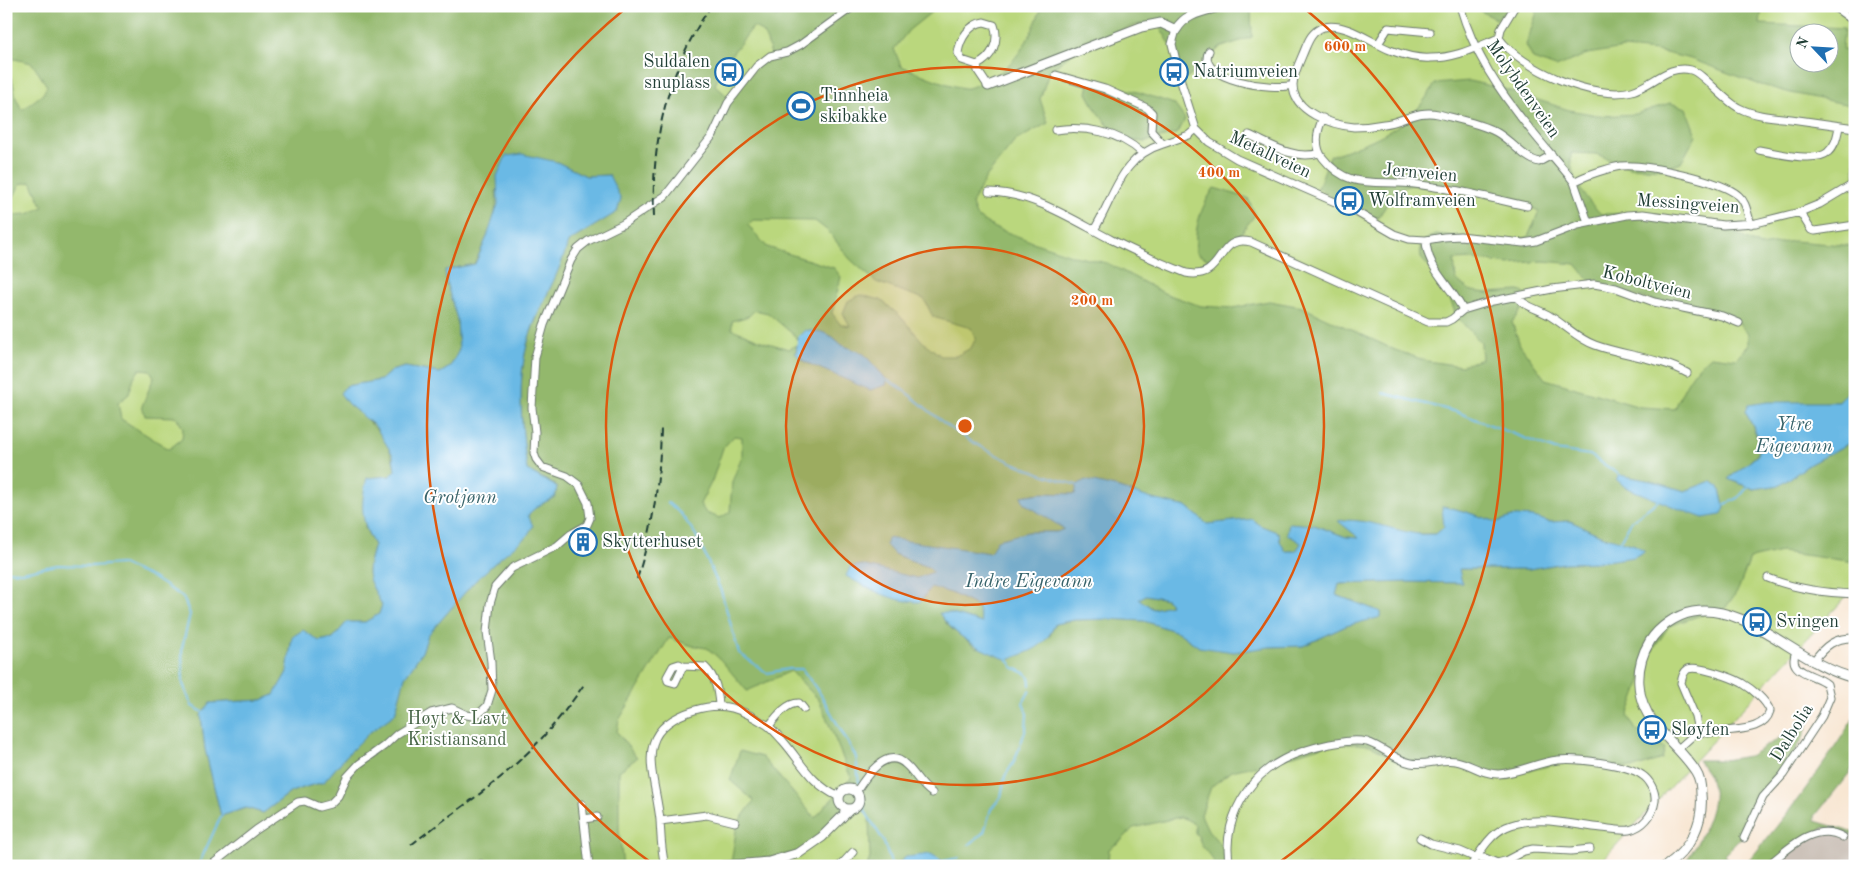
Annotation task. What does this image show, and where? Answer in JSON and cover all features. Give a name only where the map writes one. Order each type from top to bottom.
[{"type":"street","points":[[210,866],[256,830],[298,802],[305,801],[323,807],[330,804],[338,796],[347,777],[359,764],[397,734],[427,715],[442,709],[452,708],[472,716],[487,706],[492,690],[488,632],[490,604],[495,587],[512,568],[558,546],[571,534],[587,525],[590,518],[588,503],[579,485],[567,476],[542,467],[534,453],[535,432],[532,414],[534,364],[544,325],[571,260],[578,249],[590,239],[615,229],[665,196],[713,135],[728,103],[757,66],[770,56],[787,52],[800,45],[854,6]]},
{"type":"street","name":"Molybdenveien","points":[[1460,6],[1475,49],[1489,74],[1524,121],[1574,182],[1588,222]]},
{"type":"street","points":[[1515,6],[1498,35],[1509,50],[1530,66],[1595,91],[1618,93],[1633,90],[1665,73],[1678,69],[1690,70],[1700,76],[1729,102],[1751,113],[1855,128]]},
{"type":"street","points":[[1833,6],[1855,22]]},
{"type":"street","points":[[1094,230],[1129,165],[1142,153],[1189,135],[1196,129],[1172,48],[1172,40],[1181,22],[1190,16],[1218,7]]},
{"type":"street","points":[[979,23],[990,23],[994,25],[996,30],[996,43],[990,55],[977,65],[959,57],[960,43],[973,26],[979,23]]},
{"type":"street","points":[[977,65],[978,71],[988,86],[1141,27],[1161,23],[1176,30]]},
{"type":"street","points":[[1499,38],[1475,49],[1447,57],[1431,58],[1399,53],[1342,28],[1322,28],[1311,35],[1299,64],[1293,85],[1294,91],[1307,110],[1338,124],[1355,127],[1387,124],[1422,112],[1436,114],[1496,132],[1512,142],[1534,161],[1539,162],[1552,155]]},
{"type":"street","points":[[1378,44],[1388,28],[1430,32]]},
{"type":"street","points":[[1209,51],[1207,57],[1209,66],[1213,71],[1226,77],[1257,84],[1284,87],[1293,85]]},
{"type":"street","points":[[1056,74],[1105,89],[1147,108],[1152,113],[1151,130],[1163,144]]},
{"type":"street","points":[[1249,135],[1296,154],[1311,155],[1319,153],[1318,132],[1323,118]]},
{"type":"street","points":[[1758,150],[1806,157],[1819,156],[1825,154],[1832,147],[1839,126]]},
{"type":"street","points":[[1055,130],[1074,129],[1104,132],[1127,142],[1142,153]]},
{"type":"street","name":"Metallveien","points":[[1196,129],[1209,142],[1237,159],[1351,209],[1394,234],[1426,240]]},
{"type":"street","name":"Jernveien","points":[[1319,153],[1334,171],[1353,180],[1370,184],[1405,183],[1442,188],[1527,206]]},
{"type":"street","points":[[1574,182],[1612,168],[1626,166],[1667,171],[1714,184],[1739,195],[1746,205],[1751,224]]},
{"type":"street","name":"Messingveien","points":[[1426,240],[1460,236],[1522,243],[1536,241],[1588,222],[1611,217],[1643,214],[1723,225],[1751,224],[1770,221],[1800,212],[1820,204],[1855,183]]},
{"type":"street","points":[[989,192],[1008,194],[1039,203],[1074,218],[1112,240],[1193,275],[1207,272],[1228,246],[1236,241],[1245,240],[1258,244],[1428,322],[1446,322],[1463,310],[1432,265],[1427,253],[1426,240]]},
{"type":"street","points":[[1800,212],[1810,230],[1815,232],[1855,226]]},
{"type":"street","name":"Koboltveien","points":[[1463,310],[1493,301],[1552,288],[1585,285],[1605,286],[1654,302],[1722,316],[1739,323]]},
{"type":"street","points":[[1517,297],[1525,304],[1549,315],[1576,335],[1593,344],[1667,363],[1687,373]]},
{"type":"street","points":[[1768,578],[1787,585],[1833,593],[1855,594]]},
{"type":"street","points":[[1666,866],[1681,854],[1691,841],[1699,821],[1701,793],[1698,776],[1678,749],[1653,722],[1644,707],[1639,689],[1638,677],[1642,657],[1657,631],[1689,612],[1717,611],[1748,622],[1831,671],[1855,678]]},
{"type":"street","points":[[1813,662],[1830,643],[1845,638],[1855,638]]},
{"type":"street","name":"Dalbolia","points":[[1744,838],[1760,802],[1796,756],[1822,716],[1830,697],[1829,688],[1824,682],[1797,668],[1793,660],[1796,652]]},
{"type":"street","points":[[683,666],[696,666],[707,669],[718,690],[719,705]]},
{"type":"street","points":[[1698,668],[1739,682],[1764,700],[1770,711],[1769,715],[1762,722],[1749,728],[1706,733],[1698,731],[1695,716],[1680,683],[1684,672],[1688,670],[1698,668]]},
{"type":"street","points":[[769,726],[778,714],[792,704],[798,703],[804,709]]},
{"type":"street","points":[[665,866],[661,849],[660,821],[650,766],[650,753],[654,741],[662,728],[672,720],[688,712],[719,705],[737,709],[769,726],[790,749],[811,778],[839,800],[844,808],[850,809]]},
{"type":"street","points":[[1678,749],[1698,731]]},
{"type":"street","points":[[1230,866],[1228,850],[1230,830],[1237,809],[1252,785],[1270,767],[1288,756],[1311,748],[1354,741],[1368,742],[1413,764],[1454,760],[1484,772],[1498,774],[1544,762],[1589,761],[1639,773],[1647,778],[1652,786],[1655,800],[1652,810],[1646,820],[1636,828],[1622,830],[1559,822],[1524,822],[1498,831],[1486,843],[1471,866]]},
{"type":"street","points":[[856,792],[873,769],[879,764],[893,759],[904,763],[922,785],[932,793]]},
{"type":"street","points":[[832,827],[842,792],[847,789],[856,792]]},
{"type":"street","points":[[723,866],[769,862],[790,856],[807,848],[858,803],[856,792]]},
{"type":"street","points":[[582,804],[589,866]]},
{"type":"street","points":[[660,821],[706,815],[735,822]]},
{"type":"street","points":[[584,819],[597,817]]},
{"type":"street","points":[[1767,866],[1800,840],[1813,834],[1830,832],[1843,837]]},
{"type":"street","points":[[1420,838],[1432,844],[1460,851],[1476,858],[1485,858],[1500,863],[1524,851],[1533,849],[1571,851],[1590,849]]},
{"type":"street","points":[[840,866],[853,852]]},
{"type":"shaded area","points":[[1823,827],[1855,836],[1855,866],[1775,866]]},
{"type":"green space","name":"Høyt & Lavt Kristiansand","points":[[6,6],[1855,6],[1855,587],[1597,866],[6,866]]},
{"type":"green space","name":"Høyt & Lavt Kristiansand","points":[[6,6],[752,6],[776,17],[804,6],[939,6],[909,30],[894,49],[901,66],[940,81],[966,88],[991,78],[1011,63],[1032,31],[1042,6],[1256,6],[1251,9],[1252,37],[1219,48],[1196,73],[1185,78],[1172,47],[1158,24],[1140,24],[1108,35],[1075,50],[1049,72],[1040,99],[1048,123],[1015,141],[986,177],[972,204],[976,216],[993,227],[1041,245],[1074,256],[1107,263],[1166,294],[1201,306],[1233,308],[1269,301],[1302,307],[1395,350],[1427,361],[1461,366],[1482,359],[1481,343],[1457,317],[1444,284],[1421,258],[1420,243],[1436,234],[1504,242],[1528,237],[1539,211],[1513,200],[1411,185],[1397,189],[1378,218],[1346,206],[1318,188],[1330,156],[1378,137],[1400,124],[1419,107],[1435,84],[1469,81],[1504,89],[1569,110],[1603,116],[1636,114],[1670,103],[1686,108],[1696,135],[1681,163],[1665,169],[1629,167],[1596,154],[1571,153],[1572,171],[1575,179],[1589,201],[1601,214],[1635,214],[1702,220],[1729,230],[1760,246],[1793,241],[1855,246],[1855,384],[1839,402],[1804,403],[1745,411],[1757,436],[1759,450],[1749,462],[1728,479],[1754,489],[1780,485],[1810,464],[1855,440],[1855,562],[1781,552],[1750,559],[1738,590],[1724,610],[1698,616],[1669,626],[1651,653],[1628,716],[1636,730],[1665,748],[1662,759],[1634,768],[1565,762],[1531,770],[1497,773],[1463,765],[1399,762],[1370,745],[1335,742],[1268,763],[1231,771],[1211,787],[1201,815],[1208,830],[1225,850],[1225,866],[1212,866],[1214,861],[1202,846],[1195,833],[1195,825],[1180,817],[1133,828],[1122,840],[1109,849],[1106,866],[945,866],[943,861],[906,857],[895,866],[867,866],[870,858],[869,817],[858,805],[801,852],[731,864],[737,824],[754,801],[730,780],[740,751],[762,757],[815,818],[851,778],[819,700],[791,671],[747,691],[720,659],[707,648],[693,646],[669,638],[619,720],[617,732],[637,758],[619,771],[619,830],[623,866],[6,866],[6,74],[12,78],[16,98],[22,110],[43,94],[47,86],[32,63],[6,57]],"holes":[[[753,27],[761,31],[771,54],[728,97],[715,85],[724,64]],[[557,162],[586,176],[609,175],[617,212],[568,242],[561,264],[537,316],[527,344],[521,398],[527,470],[557,486],[555,497],[536,507],[530,513],[499,559],[474,582],[428,635],[422,652],[405,677],[395,714],[370,731],[324,782],[291,792],[263,813],[246,808],[221,816],[205,749],[201,715],[210,703],[262,700],[274,695],[287,672],[292,637],[319,641],[333,638],[347,622],[365,622],[379,614],[382,605],[370,582],[368,570],[374,545],[365,528],[367,478],[390,476],[395,471],[393,459],[385,441],[372,425],[348,404],[346,386],[381,380],[391,371],[405,367],[440,373],[450,367],[459,351],[457,319],[447,285],[445,270],[474,264],[490,229],[496,191]],[[31,182],[43,207],[28,214],[12,215],[9,207],[20,184]],[[753,220],[815,221],[828,231],[850,259],[876,282],[924,299],[933,317],[971,328],[976,338],[971,348],[956,356],[941,356],[923,342],[900,316],[881,300],[860,295],[848,301],[843,313],[850,326],[840,324],[832,313],[841,277],[834,268],[767,247],[748,225]],[[1473,259],[1508,264],[1543,261],[1576,264],[1593,285],[1737,321],[1748,334],[1748,346],[1736,359],[1710,356],[1689,380],[1675,409],[1640,407],[1545,379],[1520,345],[1512,322],[1532,296],[1519,291],[1488,293],[1471,291],[1456,280],[1454,260]],[[755,310],[768,313],[795,336],[797,340],[798,337],[833,337],[842,345],[864,354],[837,375],[805,362],[796,354],[797,345],[789,349],[764,342],[732,329],[732,321],[749,316]],[[140,369],[150,370],[154,377],[142,406],[145,416],[176,417],[183,428],[182,439],[169,449],[121,419],[118,403],[129,394],[134,377]],[[734,436],[742,437],[742,456],[732,482],[730,512],[720,518],[706,513],[700,504],[712,481],[723,448]],[[1620,475],[1651,481],[1685,491],[1711,481],[1719,487],[1725,508],[1616,479]],[[1119,488],[1152,499],[1187,507],[1207,524],[1253,519],[1259,525],[1279,533],[1280,541],[1285,551],[1296,551],[1314,525],[1346,537],[1360,538],[1339,521],[1345,520],[1414,534],[1436,534],[1444,527],[1443,506],[1497,522],[1515,516],[1534,517],[1549,522],[1570,521],[1602,536],[1635,545],[1599,562],[1564,563],[1529,569],[1458,569],[1462,583],[1339,584],[1336,595],[1381,612],[1381,616],[1346,626],[1303,646],[1199,647],[1178,632],[1144,621],[1109,619],[1074,620],[1055,624],[1050,636],[976,648],[948,626],[940,614],[949,613],[982,623],[977,606],[951,593],[931,587],[920,602],[897,574],[917,578],[933,572],[928,567],[894,554],[955,549],[990,553],[1028,532],[1057,532],[1065,529],[1024,503],[1022,496],[1040,493],[1075,494]]]},
{"type":"green space","points":[[1471,6],[1514,6],[1496,19]]},
{"type":"green space","points":[[1534,6],[1759,6],[1762,7],[1760,24],[1788,25],[1788,72],[1838,72],[1838,28],[1844,28],[1842,50],[1855,51],[1855,106],[1758,84],[1691,59],[1657,51],[1623,48],[1587,54],[1556,67],[1533,59],[1526,45],[1537,12]]},
{"type":"green space","points":[[1094,81],[1174,104],[1185,119],[1178,133],[1145,142],[1119,139],[1098,113],[1087,93],[1089,84]]},
{"type":"green space","points":[[1214,188],[1248,198],[1255,215],[1237,238],[1211,261],[1196,253],[1196,235],[1199,219]]},
{"type":"green space","points":[[1146,595],[1167,599],[1170,605],[1154,609],[1138,599]]},
{"type":"green space","points":[[1855,716],[1855,766],[1815,816],[1815,821],[1855,833],[1855,836],[1823,827],[1775,866],[1682,866],[1694,849],[1705,827],[1712,804],[1711,781],[1698,760],[1724,760],[1749,756],[1810,720],[1803,738],[1785,769],[1764,789],[1755,803],[1742,837],[1724,855],[1731,864],[1747,863],[1804,791]]},
{"type":"water","name":"Grotjønn","points":[[522,154],[557,162],[586,176],[609,175],[621,199],[617,212],[568,242],[561,264],[537,315],[527,343],[521,397],[527,470],[557,487],[555,497],[537,507],[528,515],[533,526],[527,536],[474,582],[428,635],[422,652],[405,677],[395,714],[370,732],[324,782],[291,792],[263,813],[246,808],[221,816],[205,749],[201,715],[210,703],[262,700],[274,695],[287,672],[292,637],[303,630],[319,641],[333,638],[347,622],[365,622],[379,614],[382,605],[370,582],[368,571],[374,545],[364,521],[363,496],[367,478],[390,476],[395,471],[393,455],[375,426],[348,404],[340,393],[346,386],[381,380],[391,371],[405,367],[440,373],[450,367],[459,350],[457,319],[447,285],[445,270],[475,264],[487,237],[498,204],[497,176],[506,156]]},
{"type":"water","points":[[805,330],[822,332],[833,337],[842,345],[864,354],[887,380],[886,385],[870,390],[805,362],[796,354],[798,337]]},
{"type":"water","name":"Ytre Eigevann","points":[[1855,384],[1855,440],[1810,464],[1780,485],[1754,489],[1728,479],[1758,455],[1761,442],[1745,411],[1748,405],[1768,402],[1839,402]]},
{"type":"water","points":[[1620,475],[1651,481],[1685,491],[1711,481],[1719,487],[1725,508],[1721,515],[1703,518],[1625,487],[1616,479]]},
{"type":"water","name":"Indre Eigevann","points":[[1085,480],[1187,507],[1207,524],[1253,519],[1259,525],[1279,533],[1280,541],[1285,551],[1296,551],[1301,543],[1287,534],[1289,523],[1314,525],[1346,537],[1359,538],[1338,521],[1347,520],[1375,524],[1415,534],[1436,534],[1444,527],[1442,506],[1497,522],[1515,516],[1534,517],[1549,522],[1570,521],[1602,536],[1635,545],[1645,551],[1634,557],[1599,562],[1564,563],[1529,569],[1459,569],[1462,583],[1339,584],[1336,595],[1381,612],[1381,617],[1346,626],[1303,646],[1269,647],[1234,652],[1199,647],[1178,632],[1144,621],[1074,620],[1055,624],[1042,644],[1031,651],[1008,660],[988,652],[961,636],[953,630],[939,613],[949,613],[982,623],[977,606],[951,593],[931,587],[920,602],[900,600],[864,586],[846,576],[850,567],[862,565],[917,578],[933,572],[928,567],[894,554],[886,545],[887,538],[990,553],[997,540],[1028,532],[1057,532],[1064,529],[1024,503],[1021,496],[1041,493],[1075,494],[1077,485]],"holes":[[[1146,595],[1167,599],[1170,605],[1153,609],[1139,599]]]},
{"type":"water","points":[[931,854],[943,861],[945,866],[895,866],[906,857]]},
{"type":"waterway","points":[[887,380],[905,391],[955,431],[983,448],[1029,469],[1077,485]]},
{"type":"waterway","points":[[1383,393],[1457,412],[1555,450],[1590,455],[1620,475]]},
{"type":"waterway","points":[[1724,505],[1739,497],[1748,487]]},
{"type":"waterway","points":[[1620,541],[1632,520],[1658,501]]},
{"type":"waterway","points":[[668,503],[681,514],[696,535],[721,591],[739,653],[767,673],[788,669],[802,669],[821,695],[856,757],[859,783]]},
{"type":"waterway","points":[[6,571],[22,572],[57,565],[92,566],[121,564],[153,578],[183,597],[190,614],[182,648],[183,684],[192,706],[203,712]]},
{"type":"waterway","points":[[1008,660],[1013,667],[1027,674],[1030,685]]},
{"type":"waterway","points":[[969,845],[984,832],[991,809],[1001,797],[1005,776],[1014,762],[1026,729],[1027,714],[1023,703],[1030,690]]},
{"type":"waterway","points":[[861,790],[865,811],[883,840],[892,866]]},
{"type":"waterway","points":[[198,866],[221,816]]},
{"type":"waterway","points":[[943,861],[959,858]]},
{"type":"railway","points":[[654,217],[655,161],[665,107],[683,55],[711,6]]},
{"type":"railway","points":[[637,579],[655,504],[661,427]]},
{"type":"railway","points":[[411,845],[494,783],[520,760],[555,723],[585,683]]},
{"type":"place","name":"Suldalen snuplass","points":[[729,72]]},
{"type":"place","name":"Natriumveien","points":[[1174,72]]},
{"type":"place","name":"Tinnheia skibakke","points":[[801,106]]},
{"type":"place","name":"Wolframveien","points":[[1349,201]]},
{"type":"place","name":"Skytterhuset","points":[[583,542]]},
{"type":"place","name":"Svingen","points":[[1757,622]]},
{"type":"place","name":"Sløyfen","points":[[1652,730]]}]
